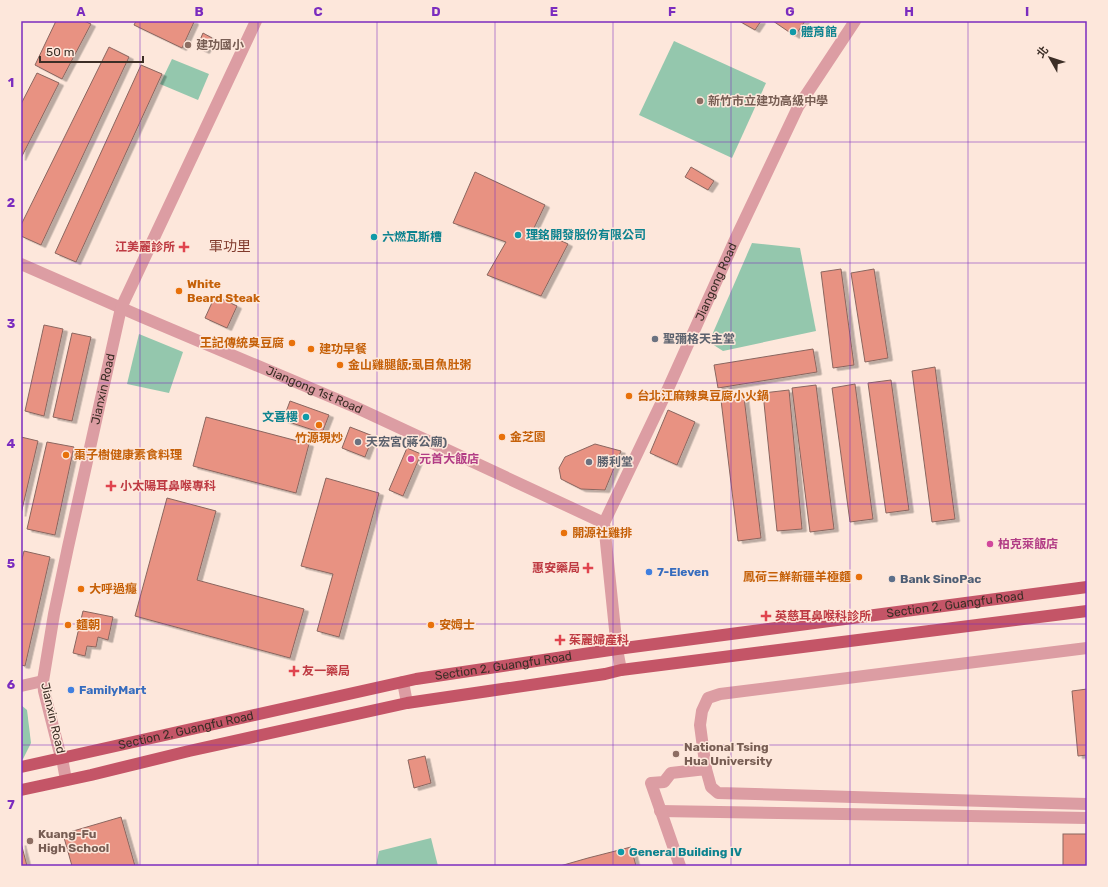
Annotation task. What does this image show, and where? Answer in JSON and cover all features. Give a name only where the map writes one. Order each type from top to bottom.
[{"type":"main road","name":"Section 2, Guangfu Road","points":[[21,767],[416,679],[617,649],[1087,587]]},
{"type":"main road","name":"Section 2, Guangfu Road","points":[[21,790],[188,751],[407,703],[605,674],[621,670],[1087,611]]},
{"type":"street","name":"Jianxin Road","points":[[66,780],[43,680],[54,614],[68,547],[121,308],[256,21]]},
{"type":"street","name":"Jiangong Road","points":[[604,523],[667,391],[731,249],[798,107],[855,21]]},
{"type":"street","name":"Jiangong 1st Road","points":[[21,264],[355,407],[604,523]]},
{"type":"street","points":[[604,523],[617,649],[621,670]]},
{"type":"street","points":[[1087,648],[720,694],[708,698],[702,711],[700,725],[706,770],[711,788],[718,793],[1087,804]]},
{"type":"street","points":[[21,686],[43,680]]},
{"type":"street","points":[[403,682],[407,703]]},
{"type":"street","points":[[680,866],[651,783],[664,782],[671,773],[706,770]]},
{"type":"street","points":[[660,811],[1087,818]]},
{"type":"green space","points":[[674,41],[766,83],[732,158],[639,115]]},
{"type":"green space","points":[[172,59],[209,74],[198,100],[160,84]]},
{"type":"green space","points":[[752,243],[800,248],[816,331],[723,351],[709,342]]},
{"type":"green space","points":[[139,334],[183,352],[169,393],[127,384]]},
{"type":"green space","points":[[21,705],[27,710],[31,743],[23,759],[21,760]]},
{"type":"green space","points":[[431,838],[438,866],[376,866],[379,851]]},
{"type":"building","points":[[56,21],[84,21],[91,24],[62,79],[35,65]]},
{"type":"building","points":[[136,21],[194,22],[182,48],[134,25]]},
{"type":"building","points":[[739,21],[761,21],[755,30]]},
{"type":"building","name":"體育館","points":[[773,21],[805,21],[795,36]]},
{"type":"building","points":[[203,33],[212,38],[205,51],[197,47]]},
{"type":"building","points":[[109,47],[129,57],[41,245],[21,236],[21,225]]},
{"type":"building","points":[[141,65],[162,74],[76,262],[55,253]]},
{"type":"building","points":[[37,73],[59,83],[21,158],[21,104]]},
{"type":"building","points":[[691,167],[714,181],[708,190],[685,177]]},
{"type":"building","name":"理銘開發股份有限公司","points":[[475,172],[545,205],[534,228],[568,244],[541,296],[487,275],[506,242],[453,223]]},
{"type":"building","points":[[841,269],[854,365],[833,368],[821,272]]},
{"type":"building","points":[[874,269],[888,358],[865,362],[851,273]]},
{"type":"building","points":[[215,296],[237,306],[227,328],[205,318]]},
{"type":"building","points":[[44,325],[63,329],[44,416],[25,411]]},
{"type":"building","points":[[72,333],[91,337],[72,421],[53,417]]},
{"type":"building","points":[[813,349],[817,372],[718,388],[714,365]]},
{"type":"building","points":[[935,367],[955,519],[932,522],[912,371]]},
{"type":"building","points":[[891,380],[909,510],[886,513],[868,383]]},
{"type":"building","points":[[855,384],[873,519],[850,522],[832,388]]},
{"type":"building","points":[[816,385],[834,529],[810,532],[792,388]]},
{"type":"building","points":[[789,390],[802,529],[777,531],[763,393]]},
{"type":"building","points":[[744,397],[761,538],[738,541],[721,400]]},
{"type":"building","name":"文喜樓","points":[[290,401],[329,415],[322,433],[283,420]]},
{"type":"building","points":[[668,410],[695,422],[677,465],[650,453]]},
{"type":"building","points":[[206,417],[309,444],[296,493],[193,466]]},
{"type":"building","name":"天宏宮(蔣公廟)","points":[[350,427],[373,436],[365,457],[342,448]]},
{"type":"building","points":[[21,437],[38,441],[21,514]]},
{"type":"building","points":[[47,442],[74,447],[55,535],[27,529]]},
{"type":"building","name":"勝利堂","points":[[595,444],[621,451],[605,490],[581,489],[561,479],[559,468],[565,457]]},
{"type":"building","name":"元首大飯店","points":[[407,448],[421,454],[403,496],[389,490]]},
{"type":"building","points":[[326,478],[379,493],[339,637],[317,631],[333,574],[301,566]]},
{"type":"building","points":[[167,498],[216,511],[197,580],[304,609],[290,658],[135,616]]},
{"type":"building","points":[[24,551],[50,557],[25,666],[21,665],[21,563]]},
{"type":"building","points":[[83,611],[113,617],[108,640],[98,637],[96,647],[87,646],[85,656],[73,653]]},
{"type":"building","points":[[1087,689],[1087,755],[1078,756],[1072,691]]},
{"type":"building","points":[[425,756],[431,783],[414,788],[408,760]]},
{"type":"building","points":[[121,817],[135,866],[72,866],[63,834]]},
{"type":"building","points":[[1063,834],[1087,834],[1087,866],[1063,866]]},
{"type":"building","points":[[21,843],[27,866],[21,866]]},
{"type":"building","name":"General Building IV","points":[[631,847],[636,866],[560,866],[588,858]]},
{"type":"place","name":"體育館","points":[[793,32]]},
{"type":"place","name":"建功國小","points":[[188,45]]},
{"type":"place","name":"新竹市立建功高級中學","points":[[700,101]]},
{"type":"place","name":"理銘開發股份有限公司","points":[[518,235]]},
{"type":"place","name":"六燃瓦斯槽","points":[[374,237]]},
{"type":"place","name":"江美麗診所","points":[[184,247]]},
{"type":"place","name":"White Beard Steak","points":[[179,291]]},
{"type":"place","name":"聖彌格天主堂","points":[[655,339]]},
{"type":"place","name":"王記傳統臭豆腐","points":[[292,343]]},
{"type":"place","name":"建功早餐","points":[[311,349]]},
{"type":"place","name":"金山雞腿飯;虱目魚肚粥","points":[[340,365]]},
{"type":"place","name":"台北江麻辣臭豆腐小火鍋","points":[[629,396]]},
{"type":"place","name":"文喜樓","points":[[306,417]]},
{"type":"place","name":"竹源現炒","points":[[319,425]]},
{"type":"place","name":"金芝園","points":[[502,437]]},
{"type":"place","name":"天宏宮(蔣公廟)","points":[[358,442]]},
{"type":"place","name":"棗子樹健康素食料理","points":[[66,455]]},
{"type":"place","name":"元首大飯店","points":[[411,459]]},
{"type":"place","name":"勝利堂","points":[[589,462]]},
{"type":"place","name":"小太陽耳鼻喉專科","points":[[111,486]]},
{"type":"place","name":"開源社雞排","points":[[564,533]]},
{"type":"place","name":"柏克萊飯店","points":[[990,544]]},
{"type":"place","name":"惠安藥局","points":[[588,568]]},
{"type":"place","name":"7-Eleven","points":[[649,572]]},
{"type":"place","name":"鳳荷三鮮新疆羊極麵","points":[[859,577]]},
{"type":"place","name":"Bank SinoPac","points":[[892,579]]},
{"type":"place","name":"大呼過癮","points":[[81,589]]},
{"type":"place","name":"英慈耳鼻喉科診所","points":[[766,616]]},
{"type":"place","name":"麵朝","points":[[68,625]]},
{"type":"place","name":"安姆士","points":[[431,625]]},
{"type":"place","name":"茱麗婦產科","points":[[560,640]]},
{"type":"place","name":"友一藥局","points":[[294,671]]},
{"type":"place","name":"FamilyMart","points":[[71,690]]},
{"type":"place","name":"National Tsing Hua University","points":[[676,754]]},
{"type":"place","name":"Kuang-Fu High School","points":[[30,841]]},
{"type":"place","name":"General Building IV","points":[[621,852]]},
{"type":"district","name":"軍功里","points":[[230,246]]}]
